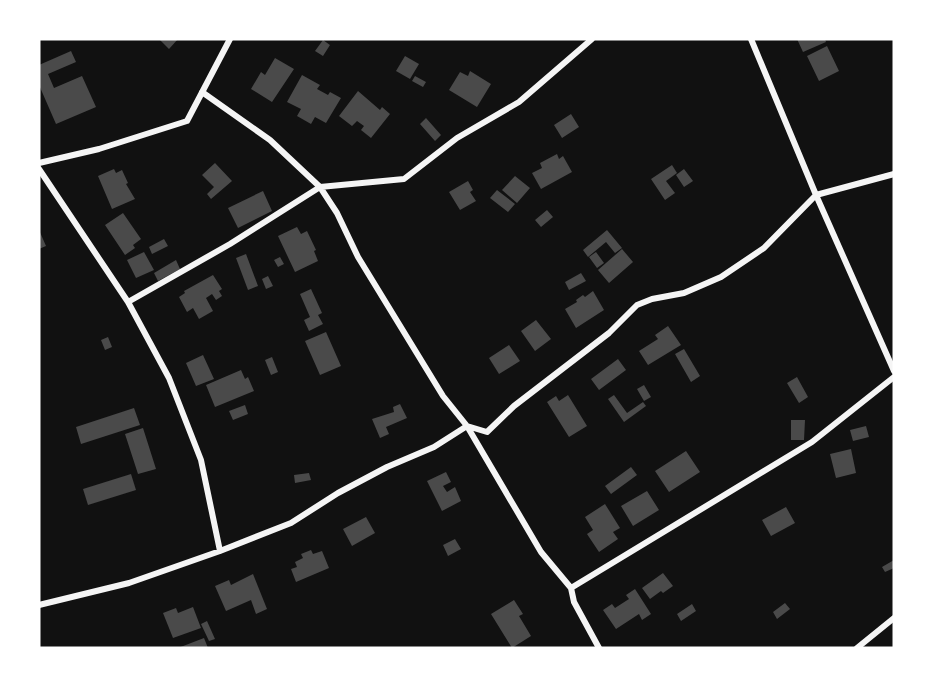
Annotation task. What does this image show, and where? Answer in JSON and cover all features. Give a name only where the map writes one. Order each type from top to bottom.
[{"type":"street","points":[[39,163],[99,149],[187,121],[230,39]]},
{"type":"street","points":[[128,302],[230,244],[320,187],[404,179],[457,138],[519,102],[592,39]]},
{"type":"street","points":[[750,39],[894,371]]},
{"type":"street","points":[[202,92],[270,140],[320,187],[337,213],[358,257],[388,308],[443,396],[467,426],[541,552],[571,588],[574,602],[599,648]]},
{"type":"street","points":[[39,168],[128,302],[169,378],[201,460],[220,551]]},
{"type":"street","points":[[39,605],[129,583],[220,551],[291,523],[338,493],[387,467],[434,447],[467,426],[487,432],[514,406],[609,333],[637,305],[652,299],[684,293],[722,277],[764,248],[816,195],[894,174]]},
{"type":"street","points":[[571,588],[812,442],[894,377]]},
{"type":"street","points":[[857,648],[894,618]]},
{"type":"building","points":[[159,39],[178,39],[169,49]]},
{"type":"building","points":[[797,39],[825,39],[826,42],[803,52]]},
{"type":"building","points":[[323,40],[330,45],[323,56],[315,51]]},
{"type":"building","points":[[827,46],[839,71],[819,81],[807,56]]},
{"type":"building","points":[[71,51],[76,62],[48,74],[54,88],[82,76],[96,107],[56,124],[39,85],[39,65]]},
{"type":"building","points":[[405,56],[419,64],[410,79],[396,71]]},
{"type":"building","points":[[275,58],[294,69],[272,102],[251,89],[261,72],[265,75]]},
{"type":"building","points":[[470,71],[491,84],[477,107],[449,90],[460,72],[468,76]]},
{"type":"building","points":[[302,75],[320,85],[317,89],[341,98],[326,123],[315,117],[311,124],[297,116],[301,109],[287,102]]},
{"type":"building","points":[[415,76],[426,82],[423,87],[412,81]]},
{"type":"building","points":[[358,91],[380,110],[382,107],[390,114],[371,138],[361,130],[364,126],[357,121],[352,126],[339,116]]},
{"type":"building","points":[[571,114],[579,127],[562,138],[554,125]]},
{"type":"building","points":[[426,118],[441,135],[435,141],[420,124]]},
{"type":"building","points":[[557,154],[559,159],[563,156],[572,172],[541,189],[532,173],[542,168],[540,163]]},
{"type":"building","points":[[215,163],[232,181],[211,199],[207,194],[214,187],[202,175]]},
{"type":"building","points":[[672,165],[677,173],[666,181],[675,193],[665,200],[651,179]]},
{"type":"building","points":[[114,169],[116,173],[122,170],[128,183],[126,184],[135,199],[112,209],[98,176]]},
{"type":"building","points":[[684,169],[693,181],[684,187],[676,175]]},
{"type":"building","points":[[515,176],[530,188],[517,203],[502,190]]},
{"type":"building","points":[[468,181],[473,190],[470,192],[476,201],[460,210],[449,192]]},
{"type":"building","points":[[497,190],[515,204],[508,212],[490,198]]},
{"type":"building","points":[[263,191],[272,211],[238,228],[228,208]]},
{"type":"building","points":[[547,210],[553,217],[541,227],[535,220]]},
{"type":"building","points":[[123,213],[141,239],[133,245],[135,248],[125,255],[105,225]]},
{"type":"building","points":[[297,227],[301,234],[307,231],[316,250],[314,251],[318,261],[295,272],[278,236]]},
{"type":"building","points":[[39,230],[46,246],[39,249]]},
{"type":"building","points":[[607,230],[622,248],[615,253],[606,242],[588,257],[583,250]]},
{"type":"building","points":[[164,239],[168,246],[152,254],[149,247]]},
{"type":"building","points":[[622,249],[633,262],[609,283],[598,270]]},
{"type":"building","points":[[144,252],[154,270],[136,278],[127,260]]},
{"type":"building","points":[[596,252],[604,263],[597,268],[589,257]]},
{"type":"building","points":[[246,254],[258,286],[248,290],[236,258]]},
{"type":"building","points":[[280,257],[284,264],[278,267],[274,260]]},
{"type":"building","points":[[176,260],[180,269],[158,281],[154,273]]},
{"type":"building","points":[[581,273],[586,281],[569,290],[565,282]]},
{"type":"building","points":[[213,275],[222,289],[219,291],[222,296],[216,300],[212,294],[206,298],[213,311],[199,319],[193,308],[187,312],[179,297],[185,293],[184,291]]},
{"type":"building","points":[[268,276],[273,286],[266,289],[262,279]]},
{"type":"building","points":[[311,289],[322,313],[318,315],[323,324],[309,331],[304,320],[310,317],[300,294]]},
{"type":"building","points":[[593,291],[604,310],[576,328],[565,309],[577,302],[576,300],[583,295],[585,297]]},
{"type":"building","points":[[536,320],[551,339],[535,351],[521,331]]},
{"type":"building","points":[[668,326],[681,345],[648,365],[639,351],[658,339],[655,335]]},
{"type":"building","points":[[326,332],[341,366],[320,375],[305,341]]},
{"type":"building","points":[[108,337],[112,347],[105,350],[101,340]]},
{"type":"building","points":[[509,345],[520,361],[499,374],[489,358]]},
{"type":"building","points":[[684,349],[700,376],[691,382],[675,354]]},
{"type":"building","points":[[203,355],[214,379],[196,386],[186,363]]},
{"type":"building","points":[[272,357],[278,372],[271,375],[265,360]]},
{"type":"building","points":[[618,359],[626,370],[599,390],[591,379]]},
{"type":"building","points":[[241,370],[245,379],[248,377],[254,391],[215,407],[206,385]]},
{"type":"building","points":[[797,377],[808,397],[799,403],[787,383]]},
{"type":"building","points":[[644,385],[651,397],[644,401],[637,389]]},
{"type":"building","points":[[568,395],[587,426],[569,437],[547,402],[556,396],[559,401]]},
{"type":"building","points":[[614,395],[627,413],[643,402],[646,406],[624,422],[608,399]]},
{"type":"building","points":[[400,404],[407,418],[386,427],[389,434],[380,438],[372,419],[394,412],[393,407]]},
{"type":"building","points":[[245,405],[248,414],[233,420],[229,411]]},
{"type":"building","points":[[134,408],[140,425],[81,444],[76,427]]},
{"type":"building","points":[[791,420],[805,420],[804,440],[791,440]]},
{"type":"building","points":[[866,426],[869,437],[853,441],[850,430]]},
{"type":"building","points":[[143,428],[156,469],[138,474],[125,434]]},
{"type":"building","points":[[851,449],[856,473],[836,478],[830,454]]},
{"type":"building","points":[[686,451],[700,472],[669,492],[655,471]]},
{"type":"building","points":[[631,467],[637,475],[611,494],[605,486]]},
{"type":"building","points":[[446,472],[451,482],[443,486],[447,492],[455,487],[461,501],[442,511],[427,481]]},
{"type":"building","points":[[309,473],[311,480],[295,483],[294,475]]},
{"type":"building","points":[[131,474],[136,490],[88,505],[83,489]]},
{"type":"building","points":[[647,491],[659,510],[633,526],[621,506]]},
{"type":"building","points":[[605,504],[620,528],[613,532],[618,539],[599,552],[587,534],[593,530],[585,517]]},
{"type":"building","points":[[786,507],[795,523],[771,536],[762,520]]},
{"type":"building","points":[[366,517],[375,533],[352,546],[343,529]]},
{"type":"building","points":[[455,539],[461,549],[448,556],[443,545]]},
{"type":"building","points":[[311,550],[313,554],[322,551],[329,568],[296,582],[291,569],[297,567],[295,562],[303,558],[301,554]]},
{"type":"building","points":[[894,560],[894,568],[885,572],[882,567]]},
{"type":"building","points":[[663,573],[673,586],[650,599],[642,588]]},
{"type":"building","points":[[253,574],[267,609],[256,614],[251,600],[226,611],[215,586],[229,580],[231,585]]},
{"type":"building","points":[[635,589],[651,614],[642,620],[639,614],[616,629],[603,610],[612,604],[615,608],[629,599],[626,595]]},
{"type":"building","points":[[514,600],[523,614],[519,616],[531,636],[512,648],[491,614]]},
{"type":"building","points":[[785,603],[790,609],[777,619],[773,612]]},
{"type":"building","points":[[692,604],[696,611],[681,621],[677,614]]},
{"type":"building","points":[[193,607],[201,628],[173,638],[163,613],[176,608],[178,613]]},
{"type":"building","points":[[207,621],[215,639],[209,641],[201,624]]},
{"type":"building","points":[[204,638],[208,648],[178,648]]}]
